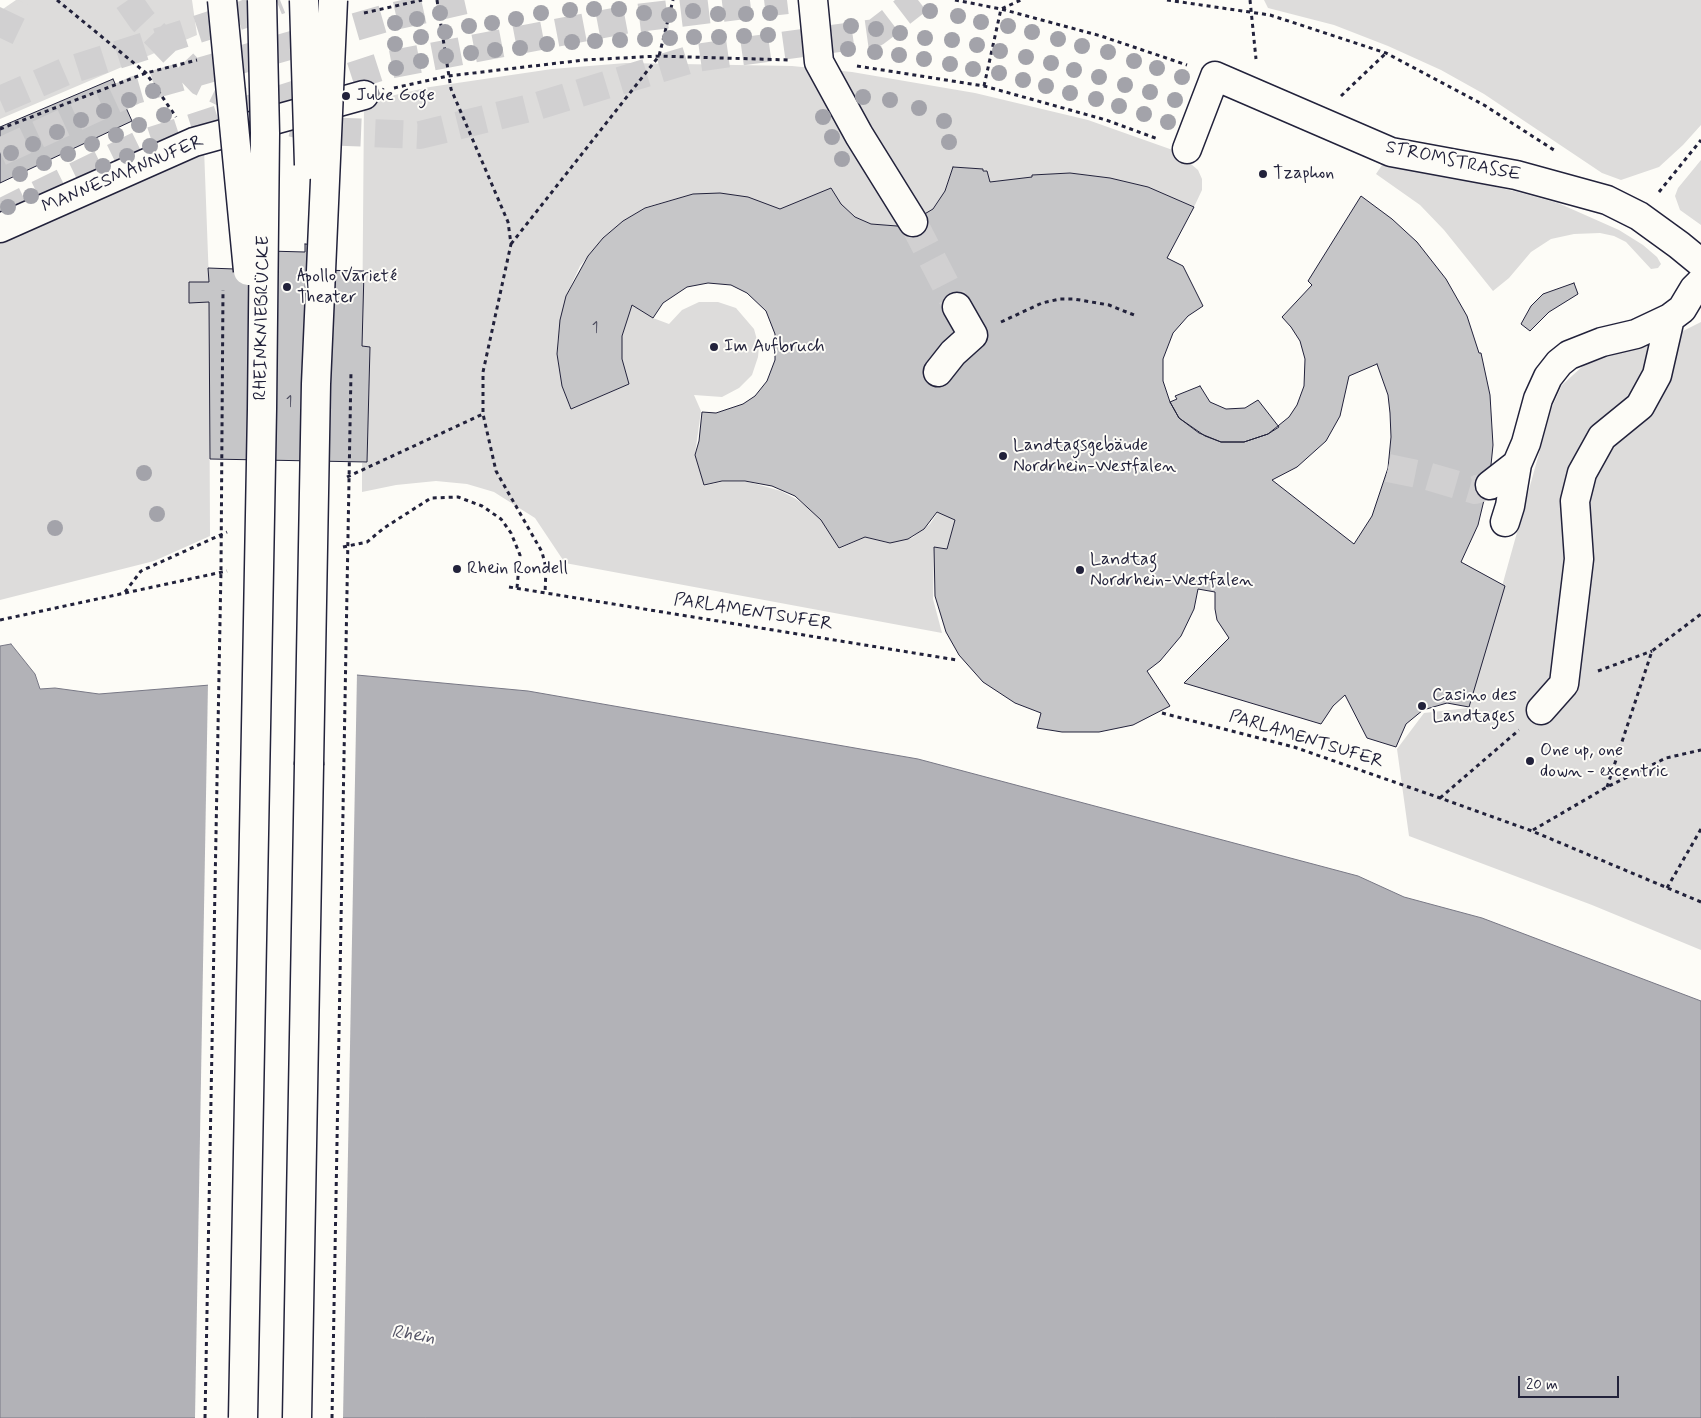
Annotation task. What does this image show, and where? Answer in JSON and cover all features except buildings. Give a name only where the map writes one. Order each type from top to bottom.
[{"type":"main road","name":"RHEINKNIEBRÜCKE","points":[[222,0],[262,409]]},
{"type":"main road","name":"RHEINKNIEBRÜCKE","points":[[262,0],[265,133],[262,409]]},
{"type":"main road","points":[[304,0],[316,384]]},
{"type":"main road","points":[[296,1418],[316,384],[333,0]]},
{"type":"main road","points":[[813,0],[819,62],[859,134],[913,222]]},
{"type":"main road","points":[[1187,149],[1215,76]]},
{"type":"main road","name":"STROMSTRASSE","points":[[1215,76],[1391,152],[1516,175],[1590,194],[1639,216],[1679,245],[1701,264]]},
{"type":"main road","name":"MANNESMANNUFER","points":[[0,228],[194,142],[364,95]]},
{"type":"main road","points":[[1505,522],[1510,506],[1517,464],[1526,442],[1538,399],[1548,377],[1559,363],[1569,355],[1602,342],[1636,334],[1670,318],[1682,310],[1694,289],[1701,282]]},
{"type":"main road","points":[[938,372],[953,353],[973,335],[957,308]]},
{"type":"main road","points":[[1542,710],[1564,684],[1579,559],[1575,501],[1582,473],[1602,437],[1640,406],[1657,375],[1670,318]]},
{"type":"main road","points":[[242,1418],[262,409]]},
{"type":"main road","points":[[1490,485],[1517,464]]},
{"type":"path","points":[[57,0],[146,73],[194,142]]},
{"type":"path","points":[[366,12],[422,0]]},
{"type":"path","points":[[437,0],[451,89],[508,222],[511,244],[482,372],[483,414],[496,471],[542,552],[546,568],[545,594]]},
{"type":"path","points":[[511,244],[659,56],[673,0]]},
{"type":"path","points":[[955,0],[1001,9],[1139,48],[1215,76]]},
{"type":"path","points":[[1001,9],[1021,0]]},
{"type":"path","points":[[1167,0],[1270,15],[1386,53],[1484,105],[1562,156]]},
{"type":"path","points":[[1250,0],[1256,68]]},
{"type":"path","points":[[984,86],[1001,9]]},
{"type":"path","points":[[1338,98],[1386,53]]},
{"type":"path","points":[[364,95],[448,76],[531,64],[659,56],[819,62],[984,86],[1106,120],[1187,149]]},
{"type":"path","points":[[0,129],[146,73],[199,60]]},
{"type":"path","points":[[1639,216],[1701,140]]},
{"type":"path","points":[[205,1418],[221,579],[223,288]]},
{"type":"path","points":[[973,335],[1042,303],[1060,299],[1074,299],[1109,306],[1134,315]]},
{"type":"path","points":[[332,1418],[351,365]]},
{"type":"path","points":[[338,548],[367,542],[384,528],[431,498],[458,497],[482,506],[501,519],[511,532],[520,555],[517,588]]},
{"type":"path","points":[[0,620],[231,570]]},
{"type":"path","name":"PARLAMENTSUFER","points":[[509,587],[958,660]]},
{"type":"path","points":[[1564,684],[1652,651],[1701,614]]},
{"type":"path","points":[[1607,787],[1652,651]]},
{"type":"path","points":[[1440,798],[1542,710]]},
{"type":"path","name":"PARLAMENTSUFER","points":[[1162,713],[1294,747],[1440,798],[1532,831],[1701,902]]},
{"type":"path","points":[[1532,831],[1607,787],[1666,758],[1701,750]]},
{"type":"path","points":[[1667,888],[1700,834],[1701,829]]},
{"type":"shaded area","points":[[16,0],[192,0],[197,35],[0,119],[0,11]]},
{"type":"shaded area","points":[[1264,0],[1701,0],[1701,125],[1659,167],[1621,180],[1602,173],[1484,94],[1441,70],[1388,46],[1334,25],[1268,8]]},
{"type":"shaded area","points":[[626,63],[792,66],[852,72],[975,93],[1088,120],[1184,154],[1184,158],[1198,170],[1202,179],[1202,190],[1194,207],[1148,187],[1110,178],[1070,173],[1032,175],[1032,177],[990,182],[987,171],[983,169],[953,167],[945,191],[933,209],[925,216],[897,226],[871,224],[855,217],[841,204],[831,188],[780,209],[739,196],[693,194],[646,207],[623,221],[603,238],[580,266],[566,296],[558,337],[557,354],[562,386],[571,409],[629,384],[622,359],[622,336],[632,305],[653,318],[669,324],[682,310],[699,302],[718,302],[736,308],[754,329],[759,347],[758,357],[752,375],[739,388],[722,397],[694,395],[701,411],[695,454],[704,486],[721,482],[749,482],[781,491],[811,510],[823,522],[839,549],[865,537],[888,543],[912,538],[930,524],[938,512],[955,520],[947,548],[934,547],[933,599],[942,633],[565,563],[535,518],[494,492],[467,484],[436,481],[396,485],[362,492],[362,463],[367,462],[370,347],[362,346],[364,102],[430,87],[552,69]]},
{"type":"shaded area","points":[[204,148],[209,282],[189,283],[189,303],[209,302],[210,536],[154,561],[0,600],[0,240]]},
{"type":"shaded area","points":[[1701,160],[1701,225],[1680,210],[1675,196],[1678,188]]},
{"type":"shaded area","points":[[1384,162],[1518,192],[1558,203],[1619,230],[1643,245],[1657,257],[1661,264],[1658,268],[1651,269],[1626,242],[1614,236],[1600,233],[1574,234],[1551,239],[1531,252],[1509,278],[1493,291],[1444,230],[1420,205],[1376,174]]},
{"type":"shaded area","points":[[1701,322],[1701,950],[1592,905],[1409,836],[1397,749],[1424,713],[1468,708],[1552,407],[1562,385],[1584,365],[1685,330]]},
{"type":"water","name":"Rhein","points":[[11,644],[35,674],[40,689],[55,688],[99,694],[346,674],[528,691],[918,759],[1358,876],[1404,897],[1482,918],[1701,1001],[1701,1418],[0,1418],[0,646]]},
{"type":"pier","points":[[346,672],[357,673],[343,1418],[195,1418],[208,683]]},
{"type":"tunnel","points":[[0,38],[18,0]]},
{"type":"tunnel","points":[[128,0],[142,20],[201,82],[263,112],[289,122],[323,131],[420,135],[534,107],[695,58],[875,33],[918,0]]},
{"type":"tunnel","points":[[0,100],[67,71],[245,14],[280,0]]},
{"type":"tunnel","points":[[0,152],[135,90],[390,17],[466,0]]},
{"type":"tunnel","points":[[0,213],[139,145],[383,66],[629,19],[787,0]]},
{"type":"tunnel","points":[[913,222],[957,307]]},
{"type":"tunnel","points":[[1388,468],[1427,476],[1475,490],[1490,485]]},
{"type":"place","name":"Julie Goge","points":[[346,96]]},
{"type":"place","name":"Tzaphon","points":[[1263,174]]},
{"type":"place","name":"Apollo Varieté Theater","points":[[287,287]]},
{"type":"place","name":"Im Aufbruch","points":[[714,347]]},
{"type":"place","name":"Landtagsgebäude Nordrhein-Westfalen","points":[[1003,456]]},
{"type":"place","name":"Rhein Rondell","points":[[457,569]]},
{"type":"place","name":"Landtag Nordrhein-Westfalen","points":[[1080,570]]},
{"type":"place","name":"Casino des Landtages","points":[[1422,706]]},
{"type":"place","name":"One up, one down - excentric","points":[[1530,761]]}]
